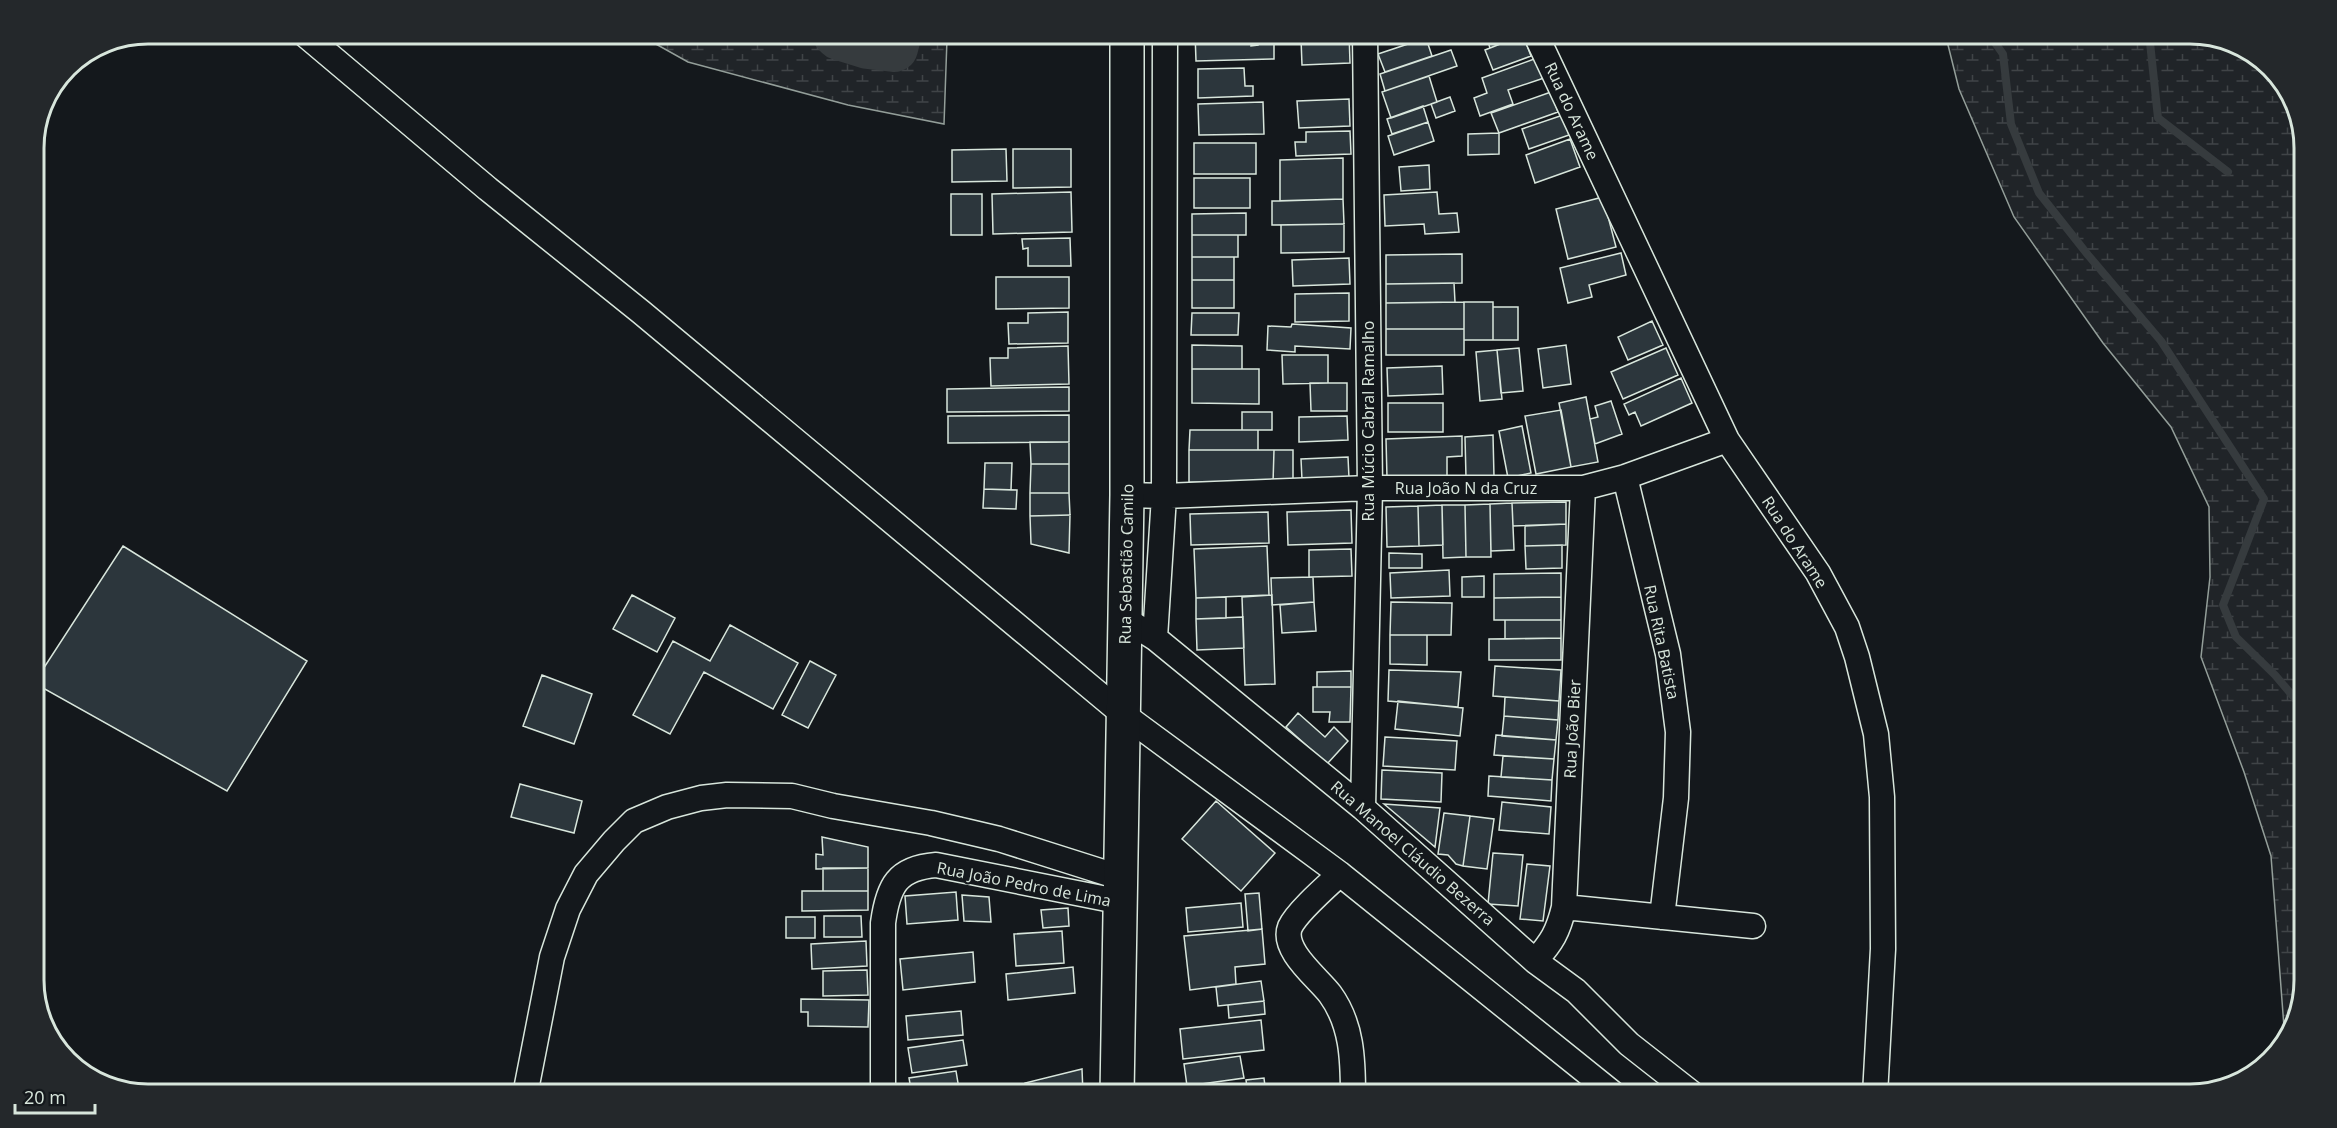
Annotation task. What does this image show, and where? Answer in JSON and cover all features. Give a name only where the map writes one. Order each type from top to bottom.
[{"type":"main road","name":"Rua Sebastião Camilo","points":[[1118,1084],[1127,495],[1127,44]]},
{"type":"street","points":[[316,44],[488,189],[642,312],[1124,715],[1340,874],[1601,1084]]},
{"type":"street","name":"Rua Sebastião Camilo","points":[[1155,638],[1164,496],[1165,44]]},
{"type":"street","name":"Rua Múcio Cabral Ramalho","points":[[1363,808],[1370,488],[1365,44]]},
{"type":"street","name":"Rua do Arame","points":[[1540,44],[1727,440],[1818,573],[1847,627],[1876,734],[1882,796],[1882,949],[1876,1084]]},
{"type":"street","name":"Rua João N da Cruz","points":[[1127,495],[1164,496],[1370,488],[1583,488],[1625,477],[1727,440]]},
{"type":"street","name":"Rua Rita Batista","points":[[1625,477],[1668,654],[1678,732],[1676,798],[1662,917]]},
{"type":"street","name":"Rua João Bier","points":[[1535,961],[1553,940],[1560,925],[1564,907],[1583,488]]},
{"type":"street","name":"Rua Manoel Cláudio Bezerra","points":[[1125,619],[1155,638],[1363,808],[1535,961],[1576,991],[1629,1044],[1680,1084]]},
{"type":"street","points":[[527,1084],[552,957],[568,909],[585,874],[634,821],[667,807],[701,798],[727,795],[792,796],[853,810],[931,823],[999,839],[1122,890]]},
{"type":"street","name":"Rua João Pedro de Lima","points":[[883,1084],[883,923],[886,902],[893,886],[904,873],[920,866],[936,865],[1122,890]]},
{"type":"street","points":[[1340,874],[1295,918],[1289,928],[1289,941],[1294,953],[1334,999],[1346,1022],[1353,1066],[1353,1084]]},
{"type":"street","points":[[1564,907],[1753,926]]},
{"type":"green space","points":[[656,44],[947,44],[944,124],[848,105],[688,62]]},
{"type":"green space","points":[[1948,44],[2203,44],[2235,54],[2258,69],[2276,90],[2288,114],[2293,141],[2294,980],[2288,1014],[2284,1024],[2271,856],[2244,772],[2201,657],[2210,577],[2209,507],[2171,427],[2103,343],[2014,217],[1959,89]]},
{"type":"building","points":[[1195,44],[1251,44],[1251,46],[1274,44],[1274,59],[1196,61]]},
{"type":"building","points":[[1301,44],[1349,44],[1350,63],[1302,65]]},
{"type":"building","points":[[1408,44],[1428,44],[1432,56],[1385,72],[1378,54]]},
{"type":"building","points":[[1489,44],[1500,44],[1490,48]]},
{"type":"building","points":[[1500,44],[1526,44],[1531,56],[1493,70],[1485,50]]},
{"type":"building","points":[[1451,50],[1457,66],[1385,91],[1380,74]]},
{"type":"building","points":[[1537,58],[1544,78],[1508,90],[1513,104],[1480,116],[1474,98],[1487,93],[1482,78]]},
{"type":"building","points":[[1244,68],[1245,86],[1253,86],[1253,96],[1198,98],[1198,69]]},
{"type":"building","points":[[1429,76],[1437,102],[1391,118],[1382,92]]},
{"type":"building","points":[[1551,92],[1558,112],[1499,133],[1491,113]]},
{"type":"building","points":[[1450,97],[1455,111],[1436,118],[1431,104]]},
{"type":"building","points":[[1349,99],[1350,126],[1299,128],[1297,101]]},
{"type":"building","points":[[1263,102],[1264,134],[1199,135],[1198,104]]},
{"type":"building","points":[[1423,106],[1428,122],[1392,134],[1387,119]]},
{"type":"building","points":[[1563,115],[1569,135],[1529,149],[1522,129]]},
{"type":"building","points":[[1428,122],[1434,141],[1394,155],[1388,136]]},
{"type":"building","points":[[1350,131],[1351,154],[1296,156],[1295,142],[1306,142],[1306,132]]},
{"type":"building","points":[[1499,133],[1499,154],[1468,155],[1468,134]]},
{"type":"building","points":[[1570,139],[1580,167],[1535,183],[1526,155]]},
{"type":"building","points":[[1194,143],[1256,143],[1256,174],[1194,174]]},
{"type":"building","points":[[1006,149],[1007,181],[952,182],[952,150]]},
{"type":"building","points":[[1013,149],[1071,149],[1071,187],[1013,188]]},
{"type":"building","points":[[1343,158],[1343,199],[1280,201],[1280,160]]},
{"type":"building","points":[[1429,165],[1430,189],[1401,191],[1399,167]]},
{"type":"building","points":[[1194,178],[1250,178],[1250,208],[1194,208]]},
{"type":"building","points":[[1071,192],[1072,232],[993,234],[992,194]]},
{"type":"building","points":[[1437,192],[1439,214],[1457,213],[1459,232],[1425,234],[1424,224],[1385,226],[1384,195]]},
{"type":"building","points":[[951,194],[982,194],[982,235],[951,235]]},
{"type":"building","points":[[1603,197],[1616,247],[1568,259],[1556,209]]},
{"type":"building","points":[[1343,199],[1344,224],[1272,225],[1272,201]]},
{"type":"building","points":[[1246,213],[1246,235],[1192,235],[1192,214]]},
{"type":"building","points":[[1344,224],[1344,252],[1281,253],[1281,225]]},
{"type":"building","points":[[1192,235],[1238,235],[1238,257],[1192,257]]},
{"type":"building","points":[[1070,238],[1071,266],[1028,266],[1028,248],[1023,249],[1022,239]]},
{"type":"building","points":[[1621,253],[1626,275],[1589,285],[1592,297],[1568,303],[1560,268]]},
{"type":"building","points":[[1462,254],[1462,283],[1386,284],[1386,255]]},
{"type":"building","points":[[1192,257],[1234,257],[1234,280],[1192,280]]},
{"type":"building","points":[[1349,258],[1350,284],[1293,286],[1292,260]]},
{"type":"building","points":[[996,277],[1069,277],[1069,308],[996,309]]},
{"type":"building","points":[[1192,280],[1234,280],[1234,308],[1192,308]]},
{"type":"building","points":[[1454,283],[1455,302],[1386,303],[1386,284]]},
{"type":"building","points":[[1349,293],[1349,321],[1295,322],[1295,294]]},
{"type":"building","points":[[1464,302],[1493,302],[1493,340],[1464,340]]},
{"type":"building","points":[[1464,302],[1464,329],[1386,329],[1386,303]]},
{"type":"building","points":[[1493,307],[1518,307],[1518,340],[1493,340]]},
{"type":"building","points":[[1068,312],[1068,343],[1009,344],[1008,323],[1028,323],[1028,313]]},
{"type":"building","points":[[1192,313],[1239,313],[1238,335],[1191,335]]},
{"type":"building","points":[[1652,321],[1663,345],[1628,360],[1618,337]]},
{"type":"building","points":[[1292,324],[1351,328],[1350,349],[1295,346],[1295,352],[1267,350],[1268,326],[1291,327]]},
{"type":"building","points":[[1386,329],[1464,329],[1464,355],[1386,355]]},
{"type":"building","points":[[1192,345],[1242,346],[1242,369],[1192,369]]},
{"type":"building","points":[[1566,345],[1571,384],[1543,388],[1538,349]]},
{"type":"building","points":[[1068,346],[1069,384],[991,386],[990,358],[1008,358],[1008,348]]},
{"type":"building","points":[[1519,348],[1523,391],[1501,393],[1497,350]]},
{"type":"building","points":[[1666,348],[1678,375],[1623,399],[1611,372]]},
{"type":"building","points":[[1497,350],[1502,399],[1480,401],[1476,352]]},
{"type":"building","points":[[1282,355],[1328,355],[1328,383],[1283,384]]},
{"type":"building","points":[[1442,366],[1443,394],[1388,396],[1387,368]]},
{"type":"building","points":[[1192,369],[1259,369],[1259,404],[1192,403]]},
{"type":"building","points":[[1681,378],[1692,403],[1641,426],[1635,412],[1629,415],[1624,404]]},
{"type":"building","points":[[1310,383],[1347,383],[1347,411],[1311,411]]},
{"type":"building","points":[[1069,387],[1069,411],[947,412],[947,389]]},
{"type":"building","points":[[1586,397],[1598,462],[1571,467],[1559,403]]},
{"type":"building","points":[[1611,401],[1622,434],[1595,444],[1590,419],[1598,417],[1595,406]]},
{"type":"building","points":[[1388,403],[1443,403],[1443,432],[1388,432]]},
{"type":"building","points":[[1561,410],[1571,467],[1536,474],[1525,416]]},
{"type":"building","points":[[1242,412],[1272,412],[1272,430],[1242,430]]},
{"type":"building","points":[[1069,415],[1069,442],[948,443],[948,416]]},
{"type":"building","points":[[1347,416],[1348,440],[1299,442],[1299,417]]},
{"type":"building","points":[[1522,426],[1531,473],[1508,478],[1499,431]]},
{"type":"building","points":[[1190,430],[1258,430],[1258,450],[1189,450]]},
{"type":"building","points":[[1493,435],[1494,477],[1466,478],[1465,437]]},
{"type":"building","points":[[1462,436],[1462,456],[1447,457],[1447,476],[1387,478],[1386,439]]},
{"type":"building","points":[[1030,442],[1069,442],[1069,464],[1031,464]]},
{"type":"building","points":[[1189,450],[1274,450],[1273,483],[1189,482]]},
{"type":"building","points":[[1274,450],[1293,450],[1293,482],[1273,483]]},
{"type":"building","points":[[1348,457],[1349,478],[1302,480],[1301,459]]},
{"type":"building","points":[[985,463],[1012,463],[1011,490],[984,489]]},
{"type":"building","points":[[1031,464],[1069,464],[1069,493],[1030,493]]},
{"type":"building","points":[[984,489],[1017,490],[1016,509],[983,508]]},
{"type":"building","points":[[1030,493],[1069,493],[1070,515],[1030,516]]},
{"type":"building","points":[[1566,502],[1566,524],[1513,526],[1512,503]]},
{"type":"building","points":[[1512,503],[1514,550],[1491,551],[1490,504]]},
{"type":"building","points":[[1490,504],[1491,557],[1466,557],[1465,505]]},
{"type":"building","points":[[1442,505],[1465,505],[1466,557],[1443,558]]},
{"type":"building","points":[[1442,505],[1443,545],[1419,546],[1418,506]]},
{"type":"building","points":[[1418,506],[1419,546],[1387,547],[1386,507]]},
{"type":"building","points":[[1351,510],[1352,543],[1288,545],[1287,512]]},
{"type":"building","points":[[1268,512],[1269,543],[1191,545],[1190,514]]},
{"type":"building","points":[[1070,515],[1069,553],[1031,544],[1030,516]]},
{"type":"building","points":[[1566,524],[1566,545],[1525,546],[1525,526]]},
{"type":"building","points":[[1562,545],[1562,568],[1526,569],[1525,546]]},
{"type":"building","points":[[123,546],[307,661],[227,791],[44,689],[44,668]]},
{"type":"building","points":[[1267,546],[1269,595],[1196,598],[1194,549]]},
{"type":"building","points":[[1351,549],[1352,576],[1309,577],[1309,550]]},
{"type":"building","points":[[1389,553],[1422,554],[1422,568],[1389,568]]},
{"type":"building","points":[[1449,570],[1450,596],[1391,598],[1390,573]]},
{"type":"building","points":[[1561,573],[1561,597],[1494,598],[1494,574]]},
{"type":"building","points":[[1484,576],[1484,597],[1462,597],[1462,577]]},
{"type":"building","points":[[1313,577],[1314,602],[1272,605],[1271,578]]},
{"type":"building","points":[[632,595],[675,618],[657,652],[613,629]]},
{"type":"building","points":[[1272,595],[1275,684],[1245,685],[1242,597]]},
{"type":"building","points":[[1226,597],[1226,618],[1196,619],[1196,598]]},
{"type":"building","points":[[1561,597],[1561,620],[1494,620],[1494,598]]},
{"type":"building","points":[[1314,602],[1316,631],[1282,633],[1280,605]]},
{"type":"building","points":[[1391,602],[1452,603],[1451,635],[1390,635]]},
{"type":"building","points":[[1243,617],[1244,648],[1197,650],[1196,619]]},
{"type":"building","points":[[1505,620],[1561,620],[1561,638],[1505,639]]},
{"type":"building","points":[[730,625],[798,663],[773,709],[704,672],[670,734],[633,715],[673,641],[710,661]]},
{"type":"building","points":[[1390,635],[1427,635],[1427,665],[1390,664]]},
{"type":"building","points":[[1561,638],[1561,660],[1489,660],[1489,639]]},
{"type":"building","points":[[810,661],[836,675],[808,728],[782,715]]},
{"type":"building","points":[[1495,666],[1561,670],[1559,701],[1493,696]]},
{"type":"building","points":[[1389,670],[1461,672],[1458,707],[1388,701]]},
{"type":"building","points":[[1351,671],[1351,687],[1317,687],[1317,672]]},
{"type":"building","points":[[542,675],[592,694],[574,744],[523,726]]},
{"type":"building","points":[[1313,687],[1351,687],[1350,722],[1329,722],[1330,712],[1313,712]]},
{"type":"building","points":[[1505,697],[1559,701],[1558,720],[1504,716]]},
{"type":"building","points":[[1398,701],[1463,708],[1460,736],[1395,729]]},
{"type":"building","points":[[1298,713],[1325,737],[1334,727],[1348,741],[1327,764],[1286,727]]},
{"type":"building","points":[[1504,716],[1558,720],[1556,740],[1502,736]]},
{"type":"building","points":[[1496,735],[1556,740],[1554,759],[1494,755]]},
{"type":"building","points":[[1385,737],[1457,741],[1455,770],[1383,766]]},
{"type":"building","points":[[1503,756],[1554,759],[1552,780],[1501,777]]},
{"type":"building","points":[[1382,770],[1442,773],[1441,802],[1381,799]]},
{"type":"building","points":[[1489,776],[1552,780],[1551,801],[1488,796]]},
{"type":"building","points":[[520,784],[582,801],[574,833],[511,817]]},
{"type":"building","points":[[1216,801],[1275,853],[1241,891],[1182,839]]},
{"type":"building","points":[[1502,802],[1551,807],[1549,834],[1499,830]]},
{"type":"building","points":[[1384,804],[1440,808],[1435,847]]},
{"type":"building","points":[[1444,813],[1470,816],[1463,866],[1456,864],[1448,855],[1438,854]]},
{"type":"building","points":[[1470,816],[1494,819],[1487,869],[1463,866]]},
{"type":"building","points":[[822,837],[868,847],[868,868],[816,869],[816,854],[823,855]]},
{"type":"building","points":[[1493,853],[1523,855],[1518,906],[1488,904]]},
{"type":"building","points":[[1527,864],[1550,866],[1543,921],[1520,919]]},
{"type":"building","points":[[823,868],[868,868],[868,891],[823,891]]},
{"type":"building","points":[[802,891],[868,891],[868,910],[802,911]]},
{"type":"building","points":[[956,892],[958,920],[907,924],[905,896]]},
{"type":"building","points":[[1259,893],[1262,929],[1248,931],[1245,894]]},
{"type":"building","points":[[962,895],[989,897],[991,922],[964,921]]},
{"type":"building","points":[[1241,903],[1243,927],[1188,932],[1186,908]]},
{"type":"building","points":[[1068,908],[1069,926],[1043,928],[1041,910]]},
{"type":"building","points":[[824,916],[861,916],[862,937],[824,937]]},
{"type":"building","points":[[786,917],[815,917],[815,938],[786,938]]},
{"type":"building","points":[[1262,929],[1265,964],[1235,967],[1236,984],[1190,990],[1184,936]]},
{"type":"building","points":[[1062,931],[1064,963],[1016,966],[1014,934]]},
{"type":"building","points":[[866,941],[867,966],[812,969],[811,944]]},
{"type":"building","points":[[973,952],[975,982],[903,990],[900,959]]},
{"type":"building","points":[[1073,967],[1075,993],[1008,1000],[1006,974]]},
{"type":"building","points":[[867,970],[868,995],[823,996],[823,971]]},
{"type":"building","points":[[1261,981],[1264,1001],[1218,1006],[1216,987]]},
{"type":"building","points":[[801,999],[869,1000],[868,1027],[808,1026],[808,1012],[801,1012]]},
{"type":"building","points":[[1264,1001],[1265,1014],[1229,1018],[1228,1005]]},
{"type":"building","points":[[961,1011],[963,1035],[908,1040],[906,1016]]},
{"type":"building","points":[[1261,1020],[1264,1050],[1183,1059],[1180,1029]]},
{"type":"building","points":[[963,1040],[967,1065],[912,1073],[908,1048]]},
{"type":"building","points":[[1240,1056],[1244,1078],[1187,1084],[1184,1064]]},
{"type":"building","points":[[1082,1069],[1083,1084],[1025,1083]]},
{"type":"building","points":[[956,1071],[958,1084],[910,1084],[909,1078]]},
{"type":"building","points":[[1264,1078],[1265,1084],[1247,1084],[1246,1080]]},
{"type":"waterway","points":[[865,44],[894,48],[895,44]]},
{"type":"waterway","points":[[1996,44],[2003,54],[2011,124],[2039,193],[2161,341],[2264,499],[2223,605],[2236,637],[2275,675],[2294,697]]},
{"type":"waterway","points":[[2150,44],[2158,118],[2228,172]]}]
